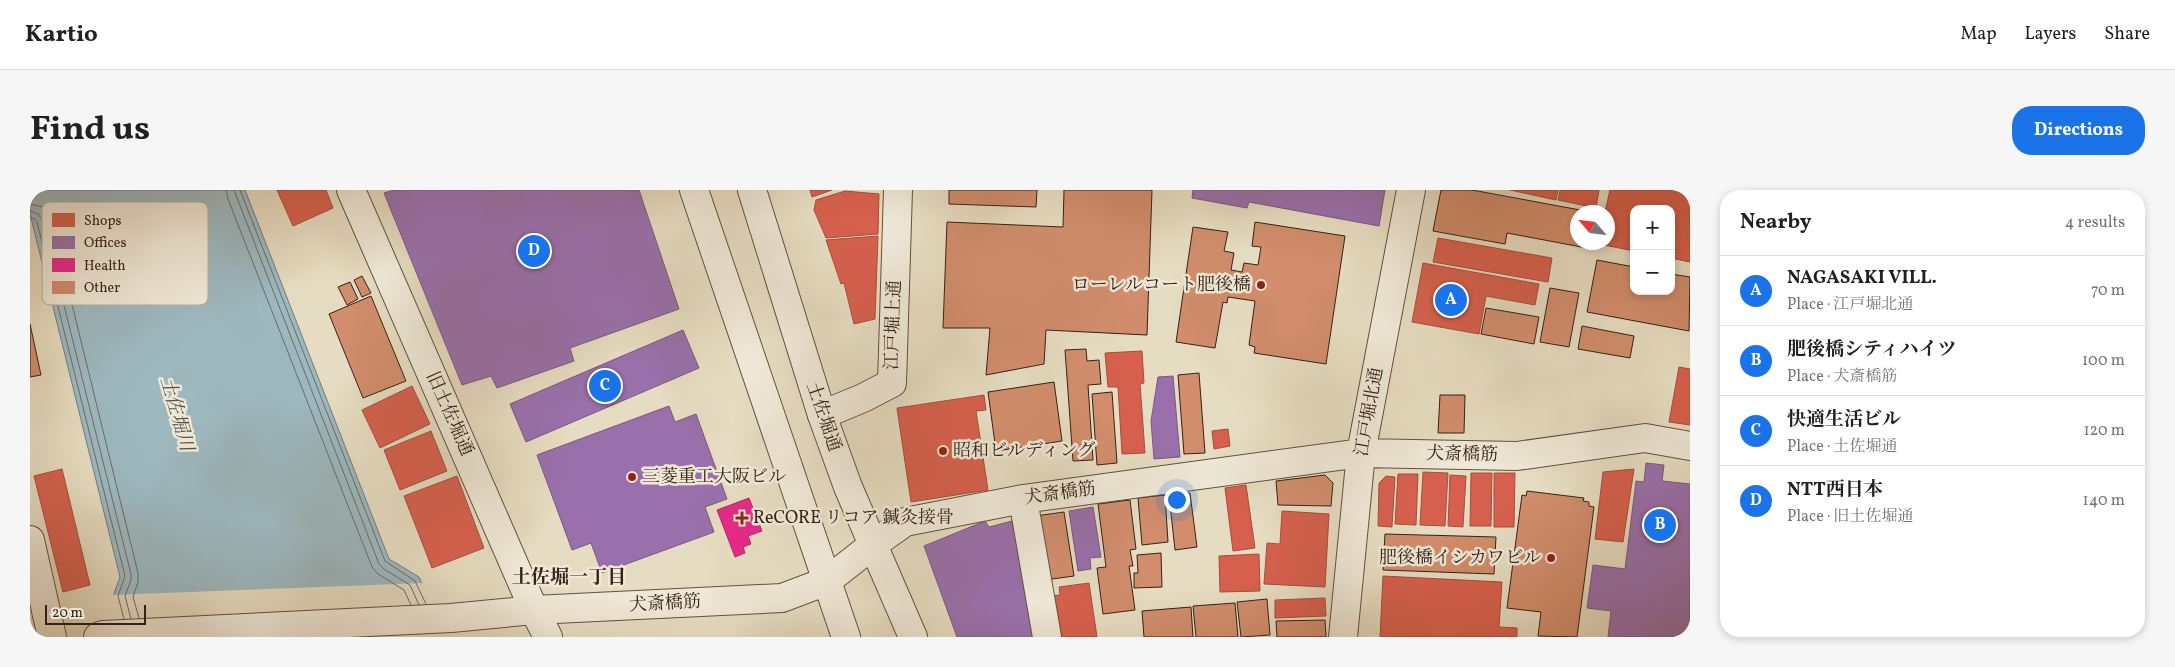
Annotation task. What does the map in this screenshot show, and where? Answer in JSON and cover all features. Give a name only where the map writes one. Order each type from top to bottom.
[{"type":"street","name":"旧土佐堀通","points":[[351,190],[534,610],[548,637]]},
{"type":"street","points":[[694,190],[846,637]]},
{"type":"street","name":"土佐堀通","points":[[752,190],[822,415],[848,488],[913,637]]},
{"type":"street","name":"江戸堀上通","points":[[822,415],[863,398],[892,383],[898,190]]},
{"type":"street","name":"江戸堀北通","points":[[1343,637],[1361,453],[1411,190]]},
{"type":"street","name":"犬斎橋筋","points":[[101,636],[451,618],[534,610],[782,598],[827,581],[905,522],[1023,499],[1361,453],[1518,456],[1645,438],[1690,446]]},
{"type":"street","points":[[1023,499],[1047,637]]},
{"type":"street","points":[[30,540],[52,637]]},
{"type":"water","name":"土佐堀川","points":[[30,190],[245,190],[389,559],[419,577],[446,637],[113,596],[120,577],[53,305],[208,305],[208,202],[42,202],[42,262],[30,214]]},
{"type":"pier","points":[[425,583],[448,637],[122,637],[110,595]]},
{"type":"building: Shops","points":[[277,190],[326,190],[333,208],[293,226]]},
{"type":"building: Shops","points":[[810,190],[832,190],[812,197]]},
{"type":"building: Shops","points":[[1510,190],[1558,190],[1556,200]]},
{"type":"building: Shops","points":[[1560,190],[1599,190],[1596,205],[1582,205],[1558,200]]},
{"type":"building: Shops","points":[[1610,190],[1690,190],[1690,262],[1675,259],[1675,205],[1630,205],[1630,250],[1615,247],[1615,205],[1607,205]]},
{"type":"building: Shops","points":[[845,191],[879,194],[878,234],[826,238],[814,210],[816,200]]},
{"type":"building: Shops","points":[[878,236],[875,319],[854,324],[844,283],[841,284],[826,240]]},
{"type":"building: Shops","points":[[1438,238],[1552,258],[1548,282],[1433,262]]},
{"type":"building: Shops","points":[[1423,263],[1539,284],[1535,305],[1486,296],[1479,334],[1412,322]]},
{"type":"building: Shops","points":[[1142,351],[1144,383],[1140,384],[1145,453],[1122,454],[1118,387],[1108,387],[1105,353]]},
{"type":"building: Shops","points":[[1679,367],[1690,369],[1690,425],[1669,422]]},
{"type":"building: Shops","points":[[412,386],[430,424],[380,448],[362,410]]},
{"type":"building: Shops","name":"昭和ビルディング","points":[[984,395],[986,410],[976,411],[988,490],[911,502],[897,408]]},
{"type":"building: Shops","points":[[1228,429],[1230,446],[1214,449],[1212,431]]},
{"type":"building: Shops","points":[[431,431],[447,471],[400,490],[384,450]]},
{"type":"building: Shops","points":[[62,469],[90,585],[63,592],[34,476]]},
{"type":"building: Shops","points":[[1634,469],[1623,542],[1595,539],[1603,472]]},
{"type":"building: Shops","points":[[1423,472],[1448,473],[1445,526],[1420,525]]},
{"type":"building: Shops","points":[[1471,473],[1492,473],[1491,526],[1470,526]]},
{"type":"building: Shops","points":[[1494,473],[1515,473],[1514,527],[1494,527]]},
{"type":"building: Shops","points":[[1398,474],[1418,474],[1416,525],[1395,524]]},
{"type":"building: Shops","points":[[1450,475],[1466,476],[1463,527],[1448,526]]},
{"type":"building: Shops","points":[[457,476],[484,548],[432,568],[404,496]]},
{"type":"building: Shops","points":[[1386,476],[1395,477],[1392,527],[1378,526],[1379,483]]},
{"type":"building: Shops","points":[[1246,485],[1255,548],[1233,551],[1225,488]]},
{"type":"building: Shops","points":[[1282,511],[1329,514],[1325,587],[1264,584],[1267,543],[1280,544]]},
{"type":"building: Shops","points":[[1259,554],[1260,591],[1220,592],[1219,556]]},
{"type":"building: Shops","points":[[1383,576],[1502,582],[1499,627],[1517,628],[1517,637],[1380,637]]},
{"type":"building: Shops","points":[[1089,583],[1097,637],[1056,637],[1050,596],[1060,595],[1059,587]]},
{"type":"building: Shops","points":[[1325,598],[1326,616],[1275,618],[1275,600]]},
{"type":"building: Offices","points":[[394,190],[639,190],[679,309],[570,348],[574,361],[497,388],[491,376],[462,385],[384,193]]},
{"type":"building: Offices","points":[[1193,190],[1385,190],[1379,226],[1249,202],[1247,208],[1192,198]]},
{"type":"building: Offices","points":[[683,330],[699,368],[526,442],[510,404]]},
{"type":"building: Offices","points":[[1173,376],[1180,457],[1154,459],[1151,421],[1158,377]]},
{"type":"building: Offices","name":"三菱重工大阪ビル","points":[[669,406],[675,422],[696,414],[727,499],[705,507],[714,532],[602,573],[591,543],[572,550],[537,455]]},
{"type":"building: Offices","points":[[1646,463],[1664,465],[1662,481],[1690,484],[1690,637],[1608,637],[1611,611],[1587,608],[1593,565],[1625,569],[1636,481],[1644,482]]},
{"type":"building: Offices","points":[[1093,507],[1101,557],[1090,558],[1091,569],[1078,571],[1069,511]]},
{"type":"building: Offices","points":[[985,521],[989,527],[1012,521],[1013,531],[1019,531],[1038,637],[957,637],[924,546]]},
{"type":"building: Health","points":[[749,498],[762,531],[748,536],[751,544],[743,547],[745,553],[735,557],[717,510]]},
{"type":"building: Other","points":[[949,190],[1037,190],[1036,207],[949,204]]},
{"type":"building: Other","points":[[1064,190],[1152,190],[1147,335],[1046,330],[1044,364],[986,375],[990,328],[943,328],[947,222],[1063,227]]},
{"type":"building: Other","points":[[1441,190],[1472,190],[1570,208],[1570,245],[1507,233],[1505,244],[1433,231]]},
{"type":"building: Other","name":"ローレルコート肥後橋","points":[[1255,222],[1345,236],[1326,364],[1254,353],[1255,347],[1249,345],[1255,301],[1228,297],[1227,303],[1223,302],[1215,348],[1176,342],[1193,227],[1228,232],[1224,251],[1234,253],[1231,270],[1242,272],[1244,263],[1258,265],[1261,247],[1252,246]]},
{"type":"building: Other","points":[[1597,260],[1630,266],[1630,295],[1675,295],[1675,275],[1690,277],[1689,331],[1587,312]]},
{"type":"building: Other","points":[[362,276],[371,293],[362,297],[354,280]]},
{"type":"building: Other","points":[[350,282],[358,299],[347,305],[338,287]]},
{"type":"building: Other","points":[[1550,288],[1579,293],[1569,347],[1540,342]]},
{"type":"building: Other","points":[[371,296],[406,381],[363,398],[329,314]]},
{"type":"building: Other","points":[[1486,308],[1539,317],[1534,344],[1481,334]]},
{"type":"building: Other","points":[[30,324],[41,375],[30,377]]},
{"type":"building: Other","points":[[1582,326],[1634,336],[1630,358],[1578,349]]},
{"type":"building: Other","points":[[1086,349],[1087,361],[1099,360],[1101,384],[1088,385],[1093,460],[1073,461],[1065,350]]},
{"type":"building: Other","points":[[1199,373],[1205,453],[1184,454],[1178,375]]},
{"type":"building: Other","points":[[1054,382],[1062,441],[996,451],[988,392]]},
{"type":"building: Other","points":[[1112,392],[1117,463],[1097,465],[1092,394]]},
{"type":"building: Other","points":[[1440,395],[1465,395],[1464,433],[1438,433]]},
{"type":"building: Other","points":[[1325,475],[1333,483],[1331,506],[1278,505],[1276,481]]},
{"type":"building: Other","name":"肥後橋イシカワビル","points":[[1527,491],[1584,498],[1583,501],[1589,502],[1589,506],[1594,507],[1577,637],[1538,636],[1541,612],[1507,608],[1522,495],[1526,496]]},
{"type":"building: Other","points":[[1190,493],[1197,547],[1175,550],[1169,495]]},
{"type":"building: Other","points":[[1165,495],[1168,542],[1142,545],[1138,498]]},
{"type":"building: Other","points":[[1130,500],[1136,549],[1130,550],[1133,566],[1129,566],[1135,610],[1103,614],[1097,568],[1106,567],[1098,504]]},
{"type":"building: Other","points":[[1064,512],[1074,576],[1045,580],[1035,516]]},
{"type":"building: Other","points":[[1385,534],[1496,537],[1494,574],[1383,570]]},
{"type":"building: Other","points":[[1161,553],[1162,587],[1134,588],[1134,573],[1138,573],[1137,555]]},
{"type":"building: Other","points":[[1267,599],[1270,635],[1241,637],[1237,602]]},
{"type":"building: Other","points":[[1235,603],[1238,637],[1196,637],[1193,606]]},
{"type":"building: Other","points":[[1191,607],[1193,637],[1144,637],[1142,611]]},
{"type":"building: Other","points":[[1325,620],[1326,637],[1277,637],[1276,621]]},
{"type":"place","name":"NTT西日本","points":[[534,251]]},
{"type":"place","name":"ローレルコート肥後橋","points":[[1261,285]]},
{"type":"place","name":"NAGASAKI VILL.","points":[[1451,300]]},
{"type":"place","name":"快適生活ビル","points":[[605,386]]},
{"type":"place","name":"昭和ビルディング","points":[[943,451]]},
{"type":"place","name":"三菱重工大阪ビル","points":[[632,477]]},
{"type":"place","name":"ReCORE リコア 鍼灸接骨","points":[[742,518]]},
{"type":"place","name":"肥後橋シティハイツ","points":[[1660,525]]},
{"type":"place","name":"肥後橋イシカワビル","points":[[1551,558]]},
{"type":"district","name":"土佐堀一丁目","points":[[569,578]]}]
